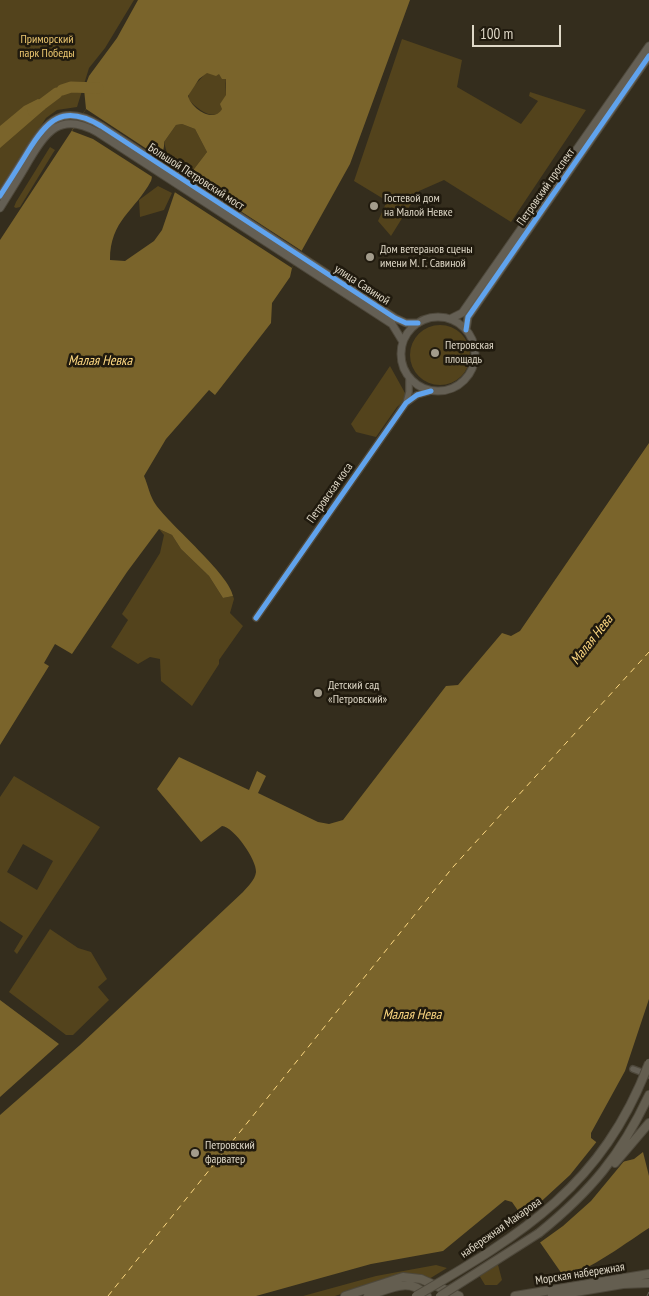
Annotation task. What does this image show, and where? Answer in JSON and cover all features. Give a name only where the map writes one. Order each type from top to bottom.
[{"type":"main road","name":"набережная Макарова","points":[[416,1296],[498,1247],[533,1223],[561,1199],[607,1145],[626,1112],[649,1063]]},
{"type":"main road","name":"набережная Макарова","points":[[440,1296],[540,1233],[569,1209],[595,1182],[638,1119],[649,1095]]},
{"type":"main road","points":[[595,1182],[649,1123]]},
{"type":"main road","name":"Морская набережная","points":[[515,1296],[649,1274]]},
{"type":"main road","points":[[345,1296],[403,1277],[422,1279],[459,1296]]},
{"type":"main road","name":"Морская набережная","points":[[552,1296],[623,1284],[649,1283]]},
{"type":"main road","points":[[368,1296],[404,1284],[421,1288],[428,1296]]},
{"type":"street","name":"Петровский проспект","points":[[450,319],[462,313],[649,46]]},
{"type":"street","name":"Петровский проспект","points":[[466,330],[468,317],[649,56]]},
{"type":"street","points":[[0,196],[36,138],[48,123],[62,116],[79,120]]},
{"type":"street","points":[[0,208],[47,134],[59,126],[79,120]]},
{"type":"street","name":"Большой Петровский мост","points":[[79,120],[297,259]]},
{"type":"street","name":"улица Савиной","points":[[297,259],[399,321],[418,323]]},
{"type":"street","name":"улица Савиной","points":[[297,259],[392,324],[403,342]]},
{"type":"street","points":[[434,317],[450,319],[466,330],[475,351],[470,373],[453,388],[431,391],[419,387],[409,378],[401,361],[403,342],[409,331],[418,323],[434,317]]},
{"type":"street","name":"Петровская коса","points":[[406,404],[409,392],[409,378]]},
{"type":"street","name":"Петровская коса","points":[[256,618],[406,404],[417,395],[431,391]]},
{"type":"street","points":[[633,1069],[649,1075]]},
{"type":"green space","name":"Приморский парк Победы","points":[[0,0],[134,0],[105,48],[89,68],[77,107],[57,110],[46,118],[0,190]]},
{"type":"green space","points":[[402,39],[462,60],[457,87],[521,124],[538,101],[529,96],[530,92],[586,110],[511,222],[444,180],[419,191],[391,236],[378,221],[387,201],[354,181]]},
{"type":"green space","points":[[207,72],[220,74],[226,79],[224,105],[221,111],[211,115],[199,109],[188,99],[190,90]]},
{"type":"green space","points":[[182,124],[195,129],[207,152],[194,169],[180,165],[168,157],[164,142],[176,125]]},
{"type":"green space","points":[[50,147],[55,150],[20,207],[14,207],[16,202]]},
{"type":"green space","points":[[158,186],[172,193],[164,210],[140,217],[139,200]]},
{"type":"green space","points":[[440,325],[457,330],[465,338],[470,355],[465,372],[457,380],[440,385],[423,380],[415,372],[410,355],[415,338],[423,330]]},
{"type":"green space","points":[[390,366],[405,393],[405,400],[397,407],[376,437],[356,432],[351,424]]},
{"type":"green space","points":[[159,529],[172,535],[181,549],[209,576],[223,598],[233,596],[234,599],[230,613],[243,626],[219,660],[219,664],[192,706],[161,681],[160,659],[150,657],[138,664],[111,647],[128,620],[122,614],[160,553],[164,535]]},
{"type":"green space","points":[[14,776],[100,827],[17,954],[14,951],[23,936],[0,921],[0,797]],"holes":[[[23,844],[53,861],[37,890],[7,872]]]},
{"type":"green space","points":[[50,929],[78,948],[91,952],[107,979],[98,987],[109,1000],[73,1035],[66,1035],[9,992]]},
{"type":"green space","points":[[497,1261],[502,1280],[497,1285],[485,1285],[476,1270]]},
{"type":"green space","points":[[436,1265],[447,1268],[429,1279],[403,1274],[335,1296],[303,1296],[376,1276]]},
{"type":"water","name":"Малая Невка","points":[[138,0],[410,0],[350,164],[292,268],[290,277],[272,303],[271,323],[215,395],[209,390],[166,439],[144,476],[156,505],[222,576],[233,596],[223,598],[209,576],[181,549],[172,535],[159,529],[127,572],[72,654],[55,644],[44,663],[49,666],[0,745],[0,240],[86,109],[84,89],[89,76],[117,38]],"holes":[[[207,73],[216,76],[219,74],[222,79],[226,79],[226,95],[220,104],[222,109],[213,115],[203,113],[193,105],[188,96],[199,79]],[[182,124],[195,129],[207,152],[177,186],[162,230],[154,241],[125,261],[110,260],[111,246],[119,225],[151,181],[152,168],[163,150],[164,142],[176,125]]]},
{"type":"water","points":[[38,99],[45,102],[45,109],[0,148],[0,126],[24,106]]},
{"type":"water","name":"Малая Нева","points":[[649,443],[649,999],[625,1071],[591,1133],[591,1138],[622,1162],[634,1159],[643,1152],[649,1176],[649,1228],[593,1264],[570,1274],[562,1274],[512,1202],[505,1200],[443,1251],[371,1264],[256,1296],[0,1296],[0,1115],[80,1045],[243,892],[251,883],[256,872],[249,852],[233,832],[222,826],[201,842],[157,789],[179,757],[249,790],[257,771],[266,776],[258,793],[318,822],[329,824],[343,820],[446,686],[458,685],[502,633],[511,636],[520,631]]},
{"type":"water","points":[[0,1000],[59,1044],[0,1097]]},
{"type":"pier","points":[[86,109],[162,159],[156,166],[154,178],[93,139],[72,131]]},
{"type":"pier","points":[[185,175],[302,251],[292,268],[173,191],[175,184]]},
{"type":"pier","points":[[598,1140],[625,1160],[591,1201],[563,1226],[538,1244],[521,1220],[570,1175]]},
{"type":"waterway","points":[[62,90],[71,87],[98,88]]},
{"type":"waterway","points":[[33,111],[57,93]]},
{"type":"ferry route","points":[[108,1296],[453,867],[649,652]]},
{"type":"tram line","points":[[647,1296],[649,1292]]},
{"type":"cycle path","points":[[466,330],[468,317],[649,56]]},
{"type":"cycle path","points":[[0,196],[34,141],[49,124],[57,118],[66,116],[88,119],[395,318],[406,323],[418,323]]},
{"type":"cycle path","points":[[256,618],[406,403],[417,395],[431,391]]},
{"type":"place","name":"Гостевой дом на Малой Невке","points":[[374,206]]},
{"type":"place","name":"Дом ветеранов сцены имени М. Г. Савиной","points":[[370,257]]},
{"type":"place","name":"Петровская площадь","points":[[435,353]]},
{"type":"place","name":"Детский сад «Петровский»","points":[[318,693]]},
{"type":"place","name":"Петровский фарватер","points":[[195,1153]]}]
